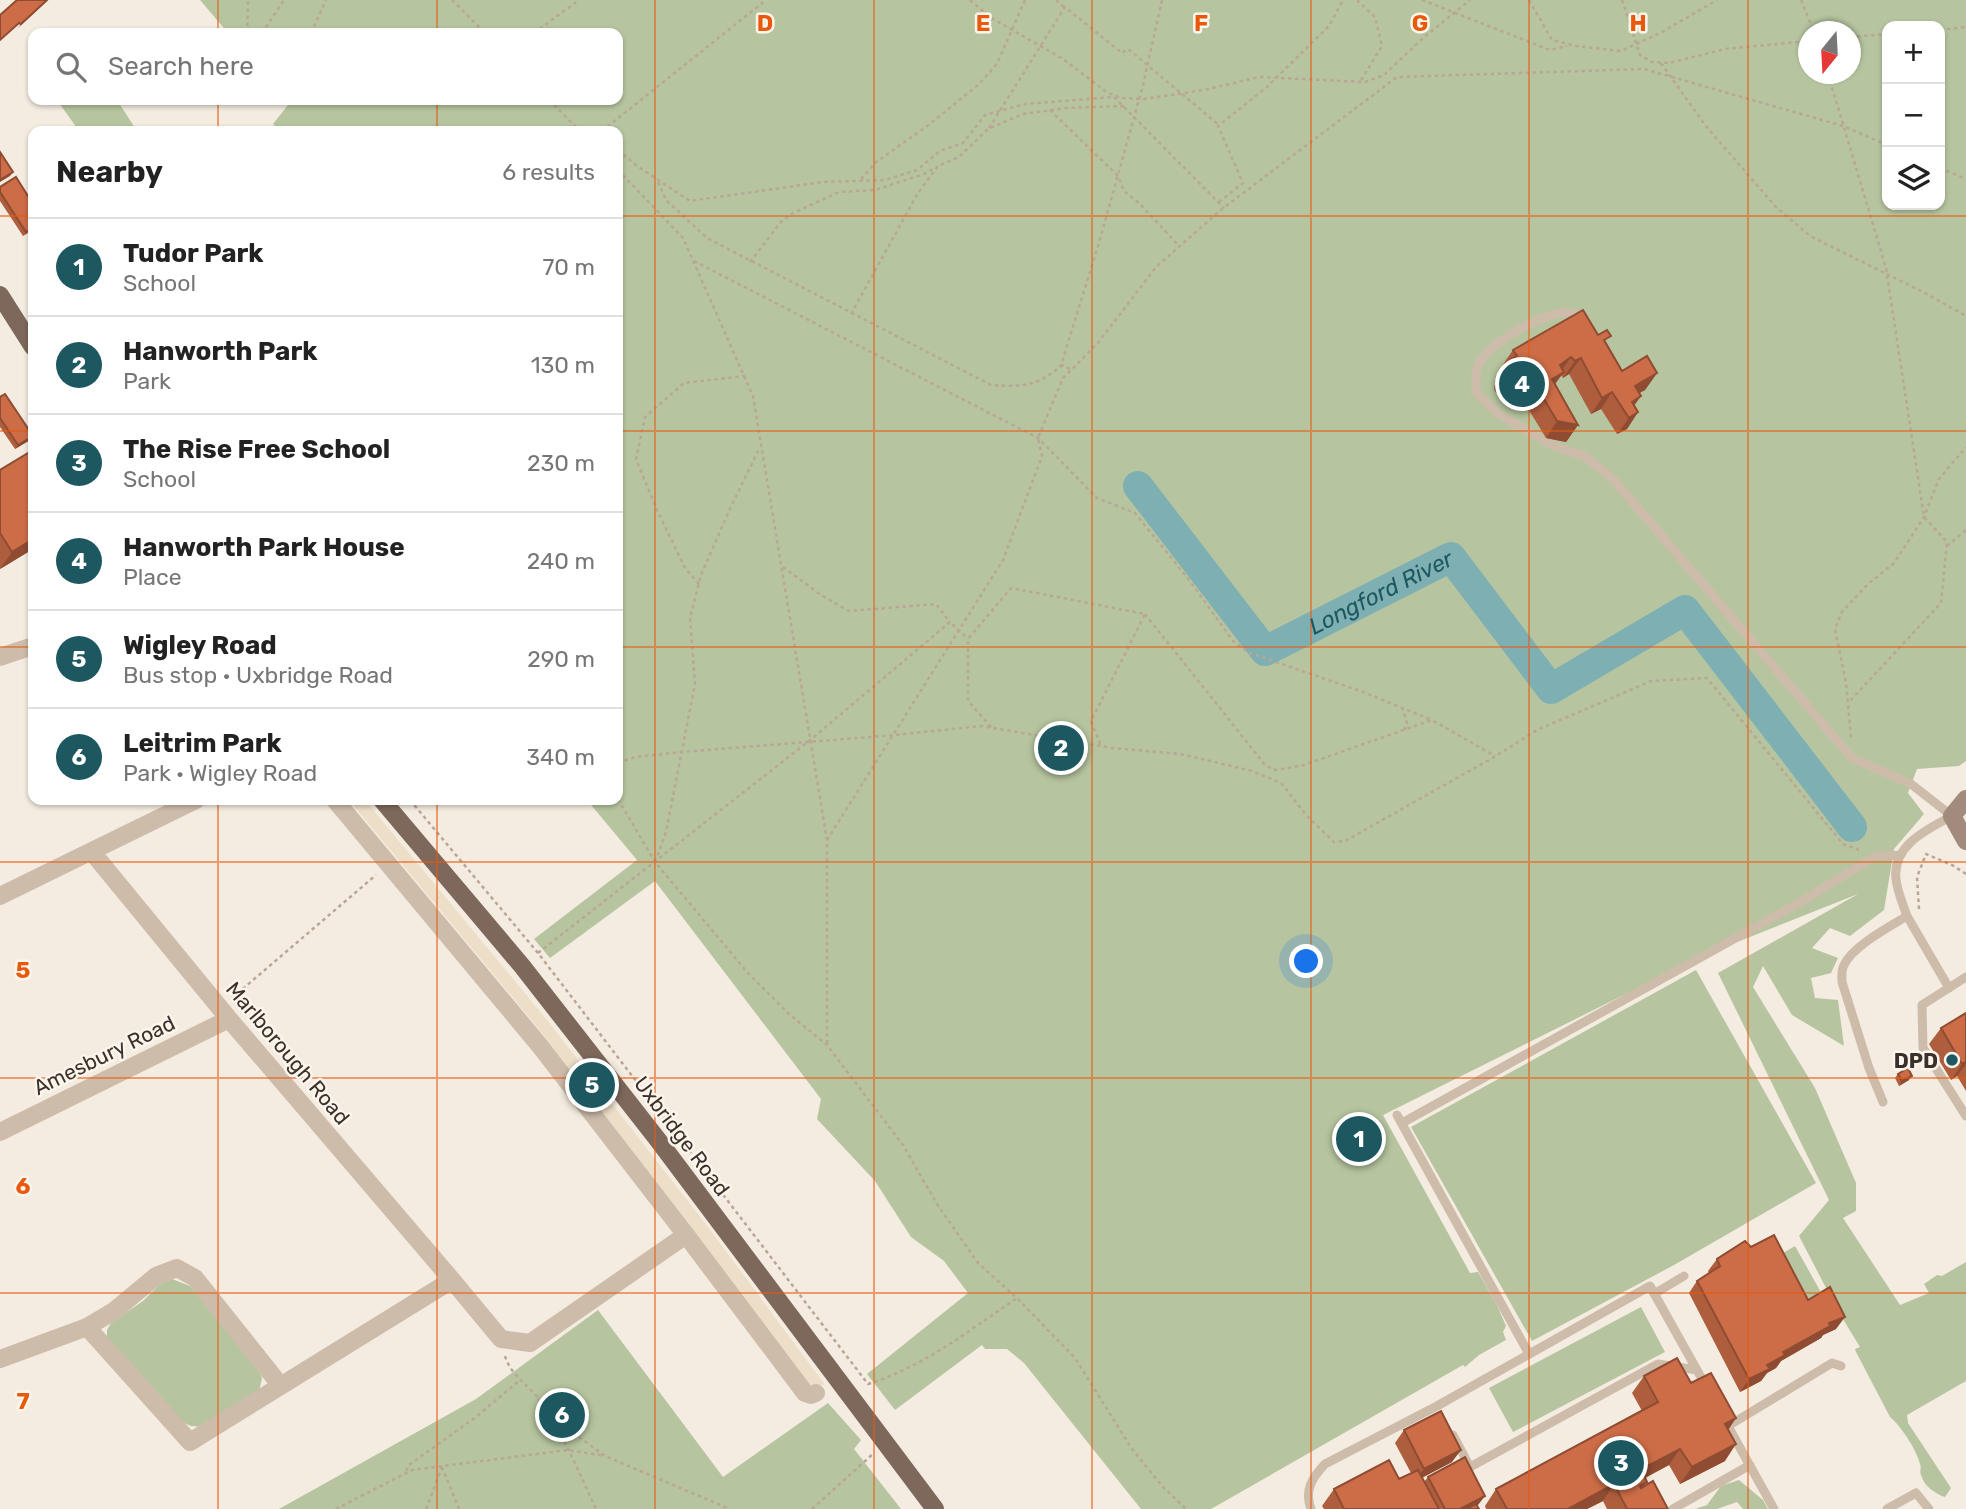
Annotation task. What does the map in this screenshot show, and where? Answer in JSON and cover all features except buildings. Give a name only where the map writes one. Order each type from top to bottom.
[{"type":"main road","points":[[0,295],[28,339]]},
{"type":"main road","name":"Uxbridge Road","points":[[387,805],[522,966],[658,1140],[935,1509]]},
{"type":"street","points":[[0,657],[28,648]]},
{"type":"street","points":[[1966,799],[1952,816],[1966,841]]},
{"type":"street","points":[[0,896],[186,805]]},
{"type":"street","points":[[339,805],[540,1046],[687,1235],[805,1393],[816,1393]]},
{"type":"street","name":"Marlborough Road","points":[[92,852],[225,1014],[501,1339]]},
{"type":"street","name":"Amesbury Road","points":[[0,1132],[225,1014]]},
{"type":"street","points":[[501,1339],[530,1343],[687,1235]]},
{"type":"street","points":[[0,1359],[87,1327],[114,1311],[156,1276],[177,1268],[195,1278],[281,1386]]},
{"type":"street","points":[[87,1327],[183,1447],[452,1280]]},
{"type":"lane","points":[[1590,328],[1583,317],[1566,312],[1548,315],[1524,327],[1491,349],[1477,367],[1476,392],[1498,414],[1554,446],[1586,457],[1613,479],[1852,758],[1911,784],[1952,816],[1921,832],[1901,855],[1896,877],[1909,921],[1949,988]]},
{"type":"lane","points":[[1529,1354],[1399,1119],[1797,904],[1876,856],[1901,855]]},
{"type":"lane","points":[[1883,1102],[1869,1068],[1842,982],[1842,968],[1849,956],[1879,933],[1909,921]]},
{"type":"lane","points":[[1966,977],[1922,1006],[1923,1048],[1966,1116]]},
{"type":"lane","points":[[1654,1294],[1684,1276]]},
{"type":"lane","points":[[1311,1509],[1308,1487],[1325,1464],[1437,1406],[1650,1286],[1709,1392]]},
{"type":"lane","points":[[1728,1426],[1832,1363],[1841,1366]]},
{"type":"lane","points":[[1450,1430],[1470,1467],[1657,1364],[1697,1370]]},
{"type":"lane","points":[[1437,1406],[1444,1418]]},
{"type":"lane","points":[[1721,1415],[1774,1509]]},
{"type":"lane","points":[[1673,1509],[1750,1465]]},
{"type":"lane","points":[[1887,1509],[1916,1493],[1927,1505]]},
{"type":"path","points":[[247,28],[248,0]]},
{"type":"path","points":[[265,28],[284,0]]},
{"type":"path","points":[[313,28],[326,0]]},
{"type":"path","points":[[453,0],[480,28]]},
{"type":"path","points":[[541,28],[579,0]]},
{"type":"path","points":[[608,126],[766,0]]},
{"type":"path","points":[[970,0],[993,19],[1063,59],[1114,97],[1224,208]]},
{"type":"path","points":[[860,180],[876,162],[926,127],[978,85],[998,64],[1025,0]]},
{"type":"path","points":[[1056,0],[1122,53],[1128,49],[1219,125],[1243,183],[1219,202]]},
{"type":"path","points":[[657,180],[666,200],[707,238],[991,385],[1023,387],[1045,379],[1062,365],[1118,176],[1162,0]]},
{"type":"path","points":[[1219,125],[1276,78],[1329,26],[1343,0]]},
{"type":"path","points":[[1357,0],[1376,17],[1382,46],[1360,82]]},
{"type":"path","points":[[1422,0],[1550,50],[1570,45]]},
{"type":"path","points":[[1459,0],[1462,6]]},
{"type":"path","points":[[623,154],[690,201],[822,182],[885,180],[916,170],[940,151],[963,143],[985,115],[1025,104],[1114,97],[1139,99],[1259,77],[1360,82],[1384,75],[1470,0]]},
{"type":"path","points":[[1529,0],[1552,40],[1570,45],[1621,51],[1662,32],[1717,0]]},
{"type":"path","points":[[1622,0],[1640,55],[1652,62],[1661,63],[1725,49],[1798,42]]},
{"type":"path","points":[[1801,0],[1810,21]]},
{"type":"path","points":[[750,262],[781,222],[793,213],[839,192],[875,190],[924,174],[959,157],[988,129],[1065,8]]},
{"type":"path","points":[[1945,29],[1966,27]]},
{"type":"path","points":[[1861,36],[1882,34]]},
{"type":"path","points":[[1661,63],[1705,125],[1775,206],[1810,236],[1966,316]]},
{"type":"path","points":[[827,840],[1003,560],[1042,456],[1038,438],[1063,378],[1098,343],[1156,267],[1224,208],[1397,78],[1644,69],[1843,125],[1882,143]]},
{"type":"path","points":[[1831,84],[1887,274],[1924,516],[1947,542],[1941,603],[1849,702]]},
{"type":"path","points":[[554,105],[575,126]]},
{"type":"path","points":[[988,129],[1023,114],[1124,106]]},
{"type":"path","points":[[1050,110],[1118,176],[1124,191],[1160,224],[1180,247]]},
{"type":"path","points":[[851,314],[918,193],[938,166]]},
{"type":"path","points":[[1945,169],[1966,179]]},
{"type":"path","points":[[623,175],[683,238],[753,396],[827,840],[827,1045]]},
{"type":"path","points":[[694,261],[1038,438],[1097,498],[1135,513],[1190,581],[1233,641],[1250,653],[1340,683],[1432,720],[1496,757]]},
{"type":"path","points":[[1062,365],[1072,369]]},
{"type":"path","points":[[699,584],[685,568],[636,459],[645,416],[684,383],[745,376]]},
{"type":"path","points":[[655,862],[666,832],[695,684],[690,618],[699,584],[729,510],[761,445]]},
{"type":"path","points":[[1852,758],[1849,702],[1835,629],[1838,620],[1867,585],[1894,563],[1924,516],[1939,479],[1966,447]]},
{"type":"path","points":[[1947,547],[1966,530]]},
{"type":"path","points":[[782,566],[821,595],[849,611],[936,604],[968,639]]},
{"type":"path","points":[[992,728],[968,702],[968,639],[1011,588],[1146,614],[1266,766],[1276,770],[1304,765],[1432,720]]},
{"type":"path","points":[[1101,746],[1091,721],[1146,614]]},
{"type":"path","points":[[522,966],[809,741],[950,622]]},
{"type":"path","points":[[623,761],[635,757],[682,752],[981,726],[1101,746],[1181,754],[1266,776],[1281,783],[1307,816],[1335,842],[1345,841],[1496,757],[1537,730],[1651,681],[1707,678],[1843,844],[1876,856]]},
{"type":"path","points":[[1402,708],[1407,723],[1404,731]]},
{"type":"path","points":[[1266,776],[1270,767]]},
{"type":"path","points":[[414,805],[538,953],[868,1384],[894,1375],[927,1358],[1017,1298]]},
{"type":"path","points":[[622,805],[655,862],[747,972],[789,1014],[827,1045],[903,1144],[937,1204],[978,1263],[1017,1298],[1075,1358],[1132,1449],[1162,1486],[1186,1509]]},
{"type":"path","points":[[1909,921],[1920,905],[1917,877],[1926,854],[1966,874]]},
{"type":"path","points":[[225,1014],[389,864]]},
{"type":"path","points":[[501,1339],[508,1366],[520,1380],[567,1427],[605,1456]]},
{"type":"path","points":[[405,1473],[409,1465],[476,1417],[520,1380]]},
{"type":"path","points":[[538,1399],[568,1450],[596,1509]]},
{"type":"path","points":[[336,1509],[412,1470],[568,1450],[605,1456],[730,1509]]},
{"type":"path","points":[[813,1509],[864,1461]]},
{"type":"path","points":[[426,1509],[443,1467]]},
{"type":"path","points":[[443,1467],[459,1509]]},
{"type":"green space","points":[[200,0],[1966,0],[1966,761],[1959,766],[1917,769],[1908,793],[1924,814],[1894,849],[1884,910],[1850,936],[1830,928],[1812,948],[1838,958],[1831,973],[1811,978],[1815,998],[1838,1000],[1844,1046],[1792,1015],[1763,966],[1753,987],[1815,1088],[1856,1183],[1856,1211],[1843,1218],[1900,1305],[1929,1293],[1924,1284],[1966,1262],[1966,1381],[1907,1415],[1908,1423],[1951,1488],[1945,1497],[1930,1489],[1922,1479],[1921,1465],[1915,1452],[1890,1417],[1856,1352],[1855,1349],[1860,1347],[1799,1236],[1829,1200],[1718,973],[1858,894],[1702,956],[1383,1115],[1470,1273],[1478,1272],[1497,1305],[1506,1326],[1503,1332],[1506,1340],[1479,1355],[1465,1367],[1463,1365],[1211,1509],[1141,1509],[1024,1363],[1007,1349],[985,1349],[982,1345],[895,1410],[867,1374],[968,1293],[944,1261],[911,1237],[875,1181],[817,1119],[821,1099],[655,881],[550,958],[534,939],[637,860],[591,805],[623,805],[623,126],[273,124],[288,105],[623,105],[623,28],[224,28]]},
{"type":"green space","points":[[61,105],[120,105],[134,126],[75,126]]},
{"type":"green space","points":[[1696,970],[1816,1183],[1674,1265],[1532,1341],[1411,1127]]},
{"type":"green space","points":[[1795,1246],[1823,1296],[1800,1309],[1773,1259]]},
{"type":"green space","points":[[172,1279],[190,1286],[258,1369],[262,1378],[259,1392],[203,1427],[182,1422],[107,1340],[107,1330],[111,1323],[143,1301],[160,1284]]},
{"type":"green space","points":[[1641,1307],[1665,1352],[1513,1432],[1489,1388]]},
{"type":"green space","points":[[598,1310],[723,1477],[828,1403],[861,1440],[854,1449],[901,1509],[279,1509],[476,1399]]},
{"type":"green space","points":[[1739,1480],[1763,1500],[1768,1509],[1743,1509],[1737,1502],[1717,1509],[1695,1509],[1707,1505],[1721,1486]]},
{"type":"shaded area","points":[[353,805],[369,805],[547,1020],[708,1227],[825,1385],[810,1385],[790,1363],[697,1235],[538,1028]]},
{"type":"waterway","name":"Longford River","points":[[1138,486],[1265,651],[1451,557],[1551,689],[1685,610],[1852,827]]},
{"type":"place","name":"Hanworth Park House","points":[[1522,384]]},
{"type":"place","name":"Hanworth Park","points":[[1061,748]]},
{"type":"place","name":"DPD","points":[[1952,1060]]},
{"type":"place","name":"Wigley Road","points":[[592,1085]]},
{"type":"place","name":"Tudor Park","points":[[1359,1139]]},
{"type":"place","name":"Leitrim Park","points":[[562,1415]]},
{"type":"place","name":"The Rise Free School","points":[[1621,1463]]}]
